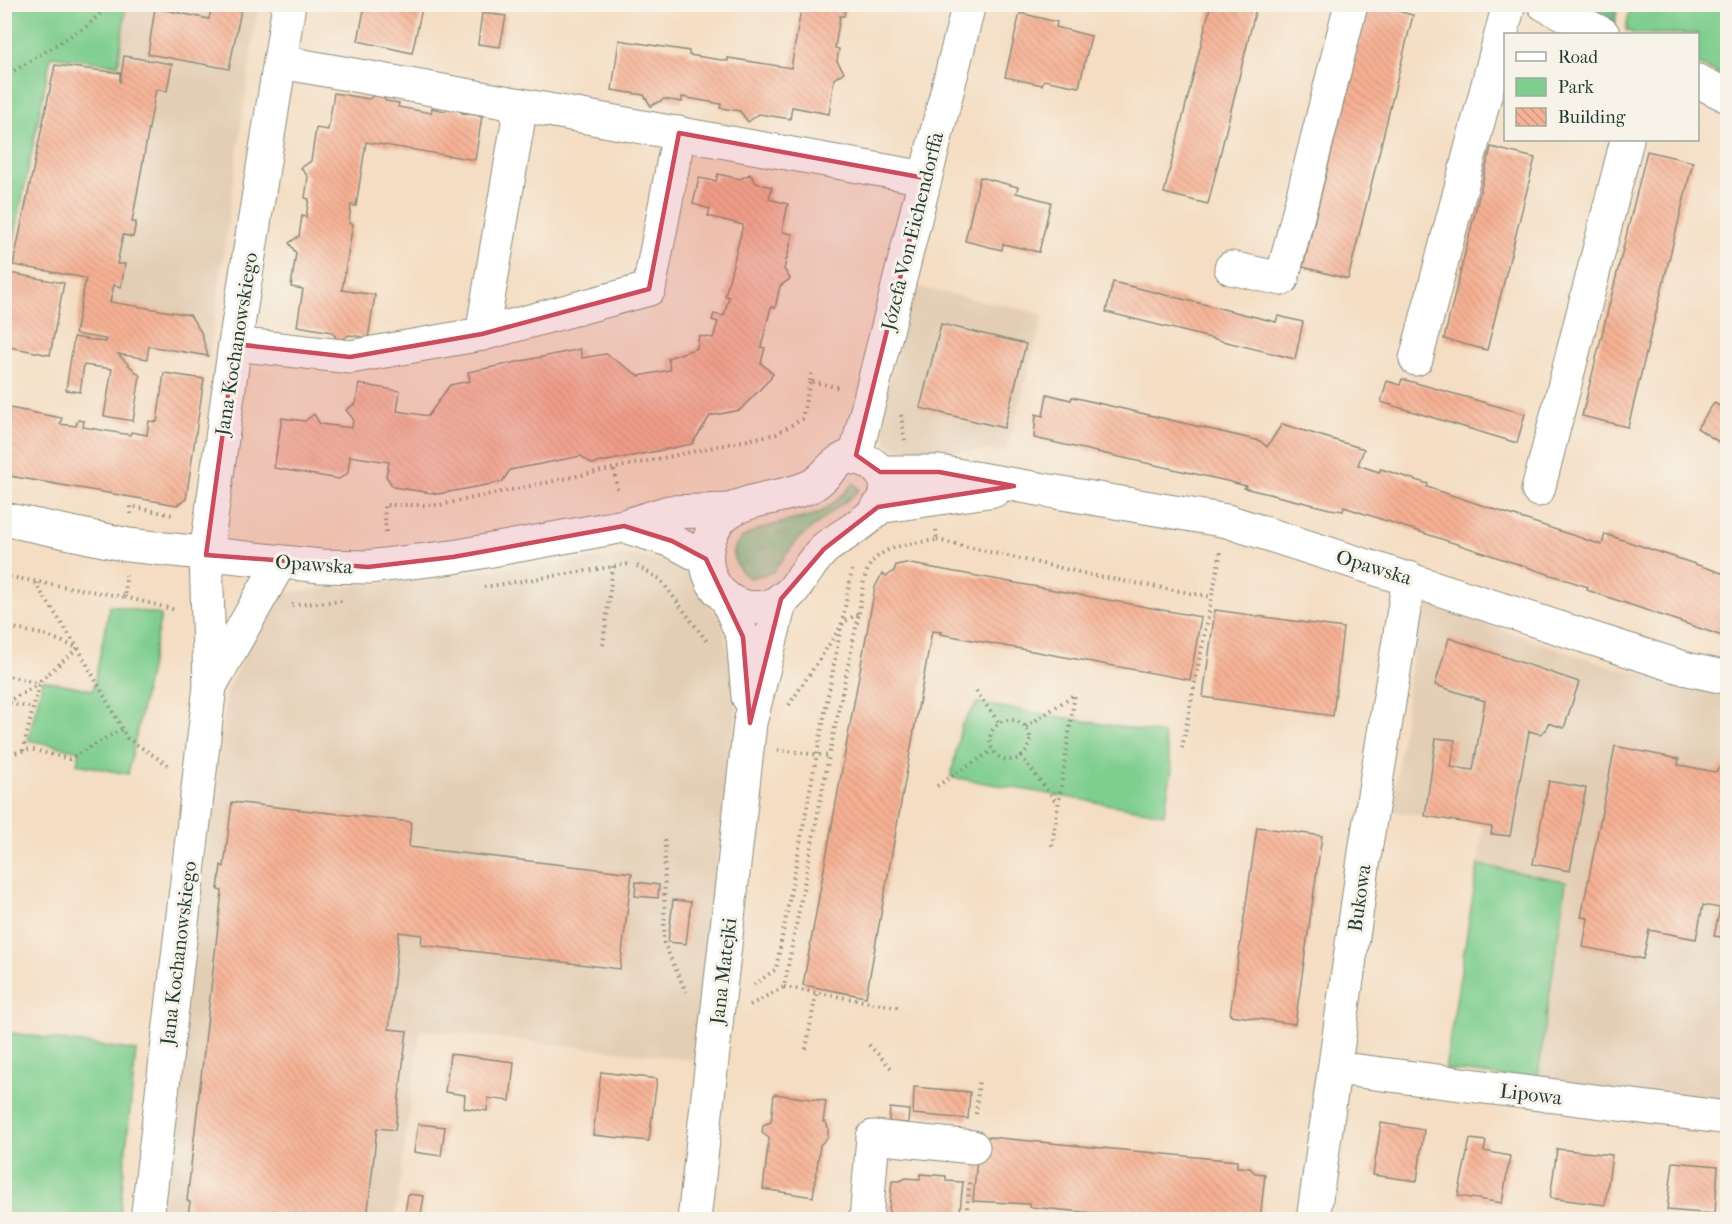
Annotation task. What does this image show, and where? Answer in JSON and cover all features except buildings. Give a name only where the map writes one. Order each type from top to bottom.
[{"type":"street","name":"Jana Kochanowskiego","points":[[147,1220],[210,686],[206,555],[289,4]]},
{"type":"street","name":"Józefa Von Eichendorffa","points":[[868,465],[925,178],[969,4]]},
{"type":"street","points":[[1231,268],[1281,279],[1351,4]]},
{"type":"street","points":[[1416,359],[1509,4]]},
{"type":"street","points":[[1544,4],[1601,33]]},
{"type":"street","points":[[281,62],[925,178]]},
{"type":"street","points":[[1699,82],[1728,96]]},
{"type":"street","points":[[482,333],[521,105]]},
{"type":"street","points":[[237,344],[350,357],[482,333],[649,289],[679,133]]},
{"type":"street","points":[[1538,490],[1627,141]]},
{"type":"street","name":"Opawska","points":[[4,519],[128,545],[280,562],[368,567],[453,557],[621,512],[731,510],[810,486],[837,462],[939,472],[1227,521],[1687,669],[1728,678]]},
{"type":"street","points":[[868,465],[887,487],[878,507]]},
{"type":"street","name":"Opawska","points":[[727,599],[742,606],[755,608],[769,606],[781,599],[792,591],[810,564],[824,549],[878,507],[1014,486]]},
{"type":"street","points":[[727,599],[713,581],[706,559],[714,528],[731,510]]},
{"type":"street","name":"Opawska","points":[[621,512],[706,559]]},
{"type":"street","name":"Jana Kochanowskiego","points":[[210,686],[280,562]]},
{"type":"street","name":"Bukowa","points":[[1313,1220],[1366,845],[1409,578]]},
{"type":"street","name":"Jana Matejki","points":[[727,599],[743,637],[748,735]]},
{"type":"street","name":"Jana Matejki","points":[[694,1220],[748,735],[781,599]]},
{"type":"street","name":"Lipowa","points":[[1335,1068],[1728,1118]]},
{"type":"street","points":[[866,1220],[873,1137],[972,1148]]},
{"type":"path","points":[[4,77],[87,26],[110,4]]},
{"type":"path","points":[[386,535],[384,505],[440,505],[776,434],[802,419],[812,371]]},
{"type":"path","points":[[810,381],[838,387]]},
{"type":"path","points":[[614,470],[621,512]]},
{"type":"path","points":[[1182,748],[1227,521]]},
{"type":"path","points":[[927,528],[936,526],[937,540]]},
{"type":"path","points":[[784,987],[867,569],[886,550],[907,543],[937,540],[1096,576],[1212,597]]},
{"type":"path","points":[[632,564],[660,579],[711,647]]},
{"type":"path","points":[[717,1023],[776,969],[844,622],[851,572],[855,565]]},
{"type":"path","points":[[603,645],[613,566]]},
{"type":"path","points":[[35,583],[78,648],[127,738],[198,785]]},
{"type":"path","points":[[788,707],[844,622],[858,613]]},
{"type":"path","points":[[4,626],[45,635],[78,648]]},
{"type":"path","points":[[5,702],[40,683],[78,648]]},
{"type":"path","points":[[4,675],[40,683]]},
{"type":"path","points":[[23,751],[40,683]]},
{"type":"path","points":[[976,691],[999,723]]},
{"type":"path","points":[[1026,727],[1075,694],[1052,846]]},
{"type":"path","points":[[5,702],[33,708]]},
{"type":"path","points":[[1016,720],[1026,727],[1030,739],[1021,756],[1009,760],[993,750],[991,732],[999,723],[1016,720]]},
{"type":"path","points":[[4,753],[30,749],[69,759],[122,729]]},
{"type":"path","points":[[748,735],[829,756]]},
{"type":"path","points":[[937,786],[993,750]]},
{"type":"path","points":[[1021,756],[1058,804]]},
{"type":"path","points":[[665,840],[664,943],[694,1009],[717,1023]]},
{"type":"path","points":[[717,1023],[784,987],[898,1007]]},
{"type":"path","points":[[806,1049],[816,993]]},
{"type":"path","points":[[869,1045],[893,1070]]},
{"type":"highlighted area","points":[[679,133],[925,178],[856,455],[880,472],[939,472],[1014,486],[878,507],[824,549],[781,599],[750,723],[743,637],[706,559],[672,541],[624,526],[453,557],[368,567],[206,555],[235,344],[350,357],[482,334],[649,289]]},
{"type":"shaded area","points":[[127,5],[258,5],[209,359],[74,334],[122,66],[118,65]]},
{"type":"shaded area","points":[[913,286],[1044,314],[1006,451],[905,451],[887,446],[881,416]]},
{"type":"shaded area","points":[[630,555],[682,565],[722,622],[738,699],[694,1060],[420,1029],[395,1219],[156,1220],[227,692],[273,594]]},
{"type":"shaded area","points":[[1420,602],[1606,665],[1727,695],[1727,1106],[1537,1081],[1567,879],[1478,865],[1483,825],[1392,811]]},
{"type":"green space","points":[[5,5],[126,5],[118,65],[51,56],[5,284]]},
{"type":"green space","points":[[1579,5],[1618,5],[1615,24]]},
{"type":"green space","points":[[1630,5],[1727,5],[1727,78],[1699,64],[1699,33],[1634,33],[1626,30]]},
{"type":"green space","points":[[854,483],[859,489],[857,492],[798,539],[773,572],[750,578],[740,569],[734,556],[736,546],[743,538],[767,527],[819,513],[833,504]]},
{"type":"green space","points":[[110,605],[161,615],[128,774],[77,764],[80,751],[28,740],[43,680],[93,690]]},
{"type":"green space","points":[[977,703],[1163,734],[1172,769],[1164,814],[951,777],[961,726]]},
{"type":"green space","points":[[1478,865],[1566,881],[1537,1081],[1445,1069]]},
{"type":"green space","points":[[5,1032],[136,1051],[119,1219],[5,1219]]}]
